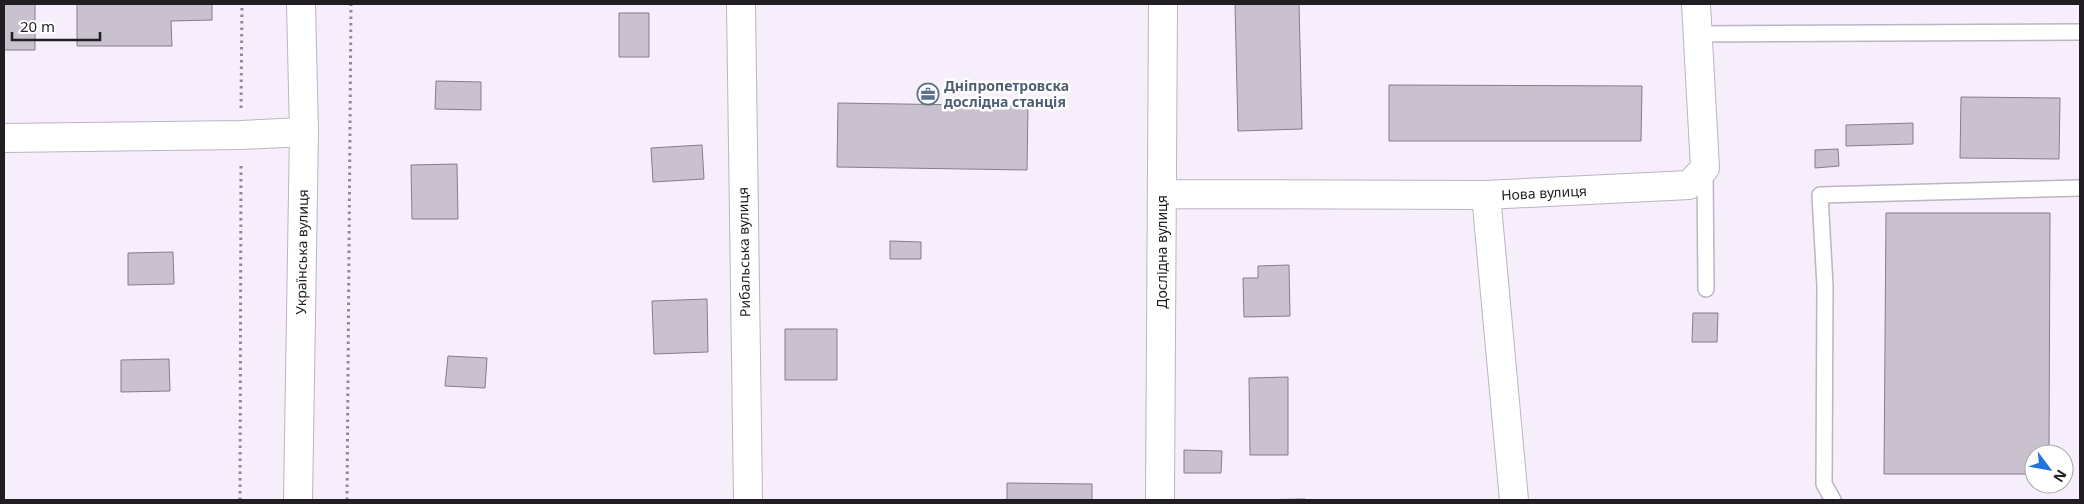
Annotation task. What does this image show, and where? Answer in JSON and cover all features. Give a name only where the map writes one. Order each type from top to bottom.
[{"type":"street","name":"Українська вулиця","points":[[298,500],[304,132],[301,4]]},
{"type":"street","name":"Рибальська вулиця","points":[[741,4],[748,500]]},
{"type":"street","name":"Дослідна вулиця","points":[[1160,500],[1163,4]]},
{"type":"street","points":[[1696,4],[1705,168]]},
{"type":"street","points":[[4,138],[241,135],[304,132]]},
{"type":"street","name":"Нова вулиця","points":[[1514,500],[1486,195],[1689,184],[1705,168]]},
{"type":"street","points":[[1162,194],[1486,195]]},
{"type":"lane","points":[[1698,34],[2080,32]]},
{"type":"lane","points":[[1705,168],[1706,289]]},
{"type":"lane","points":[[1833,500],[1824,484],[1825,286],[1820,195],[2080,188]]},
{"type":"path","points":[[240,500],[242,4]]},
{"type":"path","points":[[347,500],[351,4]]},
{"type":"building","points":[[4,4],[35,4],[35,50],[4,50]]},
{"type":"building","points":[[77,4],[212,4],[212,20],[171,21],[172,46],[77,46]]},
{"type":"building","points":[[1235,4],[1299,4],[1302,129],[1238,131]]},
{"type":"building","points":[[619,13],[649,13],[649,57],[619,57]]},
{"type":"building","points":[[436,81],[481,82],[481,110],[435,109]]},
{"type":"building","points":[[1389,85],[1642,86],[1641,141],[1389,141]]},
{"type":"building","points":[[1961,97],[2060,98],[2059,159],[1960,158]]},
{"type":"building","points":[[838,103],[1028,106],[1027,170],[837,167]]},
{"type":"building","points":[[1913,123],[1913,144],[1846,146],[1846,125]]},
{"type":"building","points":[[702,145],[704,179],[653,182],[651,148]]},
{"type":"building","points":[[1838,149],[1839,166],[1815,168],[1815,150]]},
{"type":"building","points":[[457,164],[458,219],[412,219],[411,165]]},
{"type":"building","points":[[1886,213],[2050,213],[2049,444],[2024,444],[2024,474],[1884,474]]},
{"type":"building","points":[[890,241],[921,242],[921,259],[890,259]]},
{"type":"building","points":[[173,252],[174,284],[128,285],[128,253]]},
{"type":"building","points":[[1289,265],[1290,316],[1244,317],[1243,278],[1258,278],[1258,266]]},
{"type":"building","points":[[707,299],[708,352],[654,354],[652,301]]},
{"type":"building","points":[[1693,313],[1718,313],[1717,342],[1692,342]]},
{"type":"building","points":[[785,329],[837,329],[837,380],[785,380]]},
{"type":"building","points":[[448,356],[487,358],[485,388],[445,386]]},
{"type":"building","points":[[169,359],[170,391],[121,392],[121,360]]},
{"type":"building","points":[[1288,377],[1288,455],[1250,455],[1249,378]]},
{"type":"building","points":[[1184,450],[1222,451],[1221,473],[1184,473]]},
{"type":"building","points":[[1007,483],[1092,484],[1092,500],[1007,500]]},
{"type":"building","points":[[1305,499],[1305,500],[1252,500]]},
{"type":"place","name":"Дніпропетровска дослідна станція","points":[[928,94]]}]
